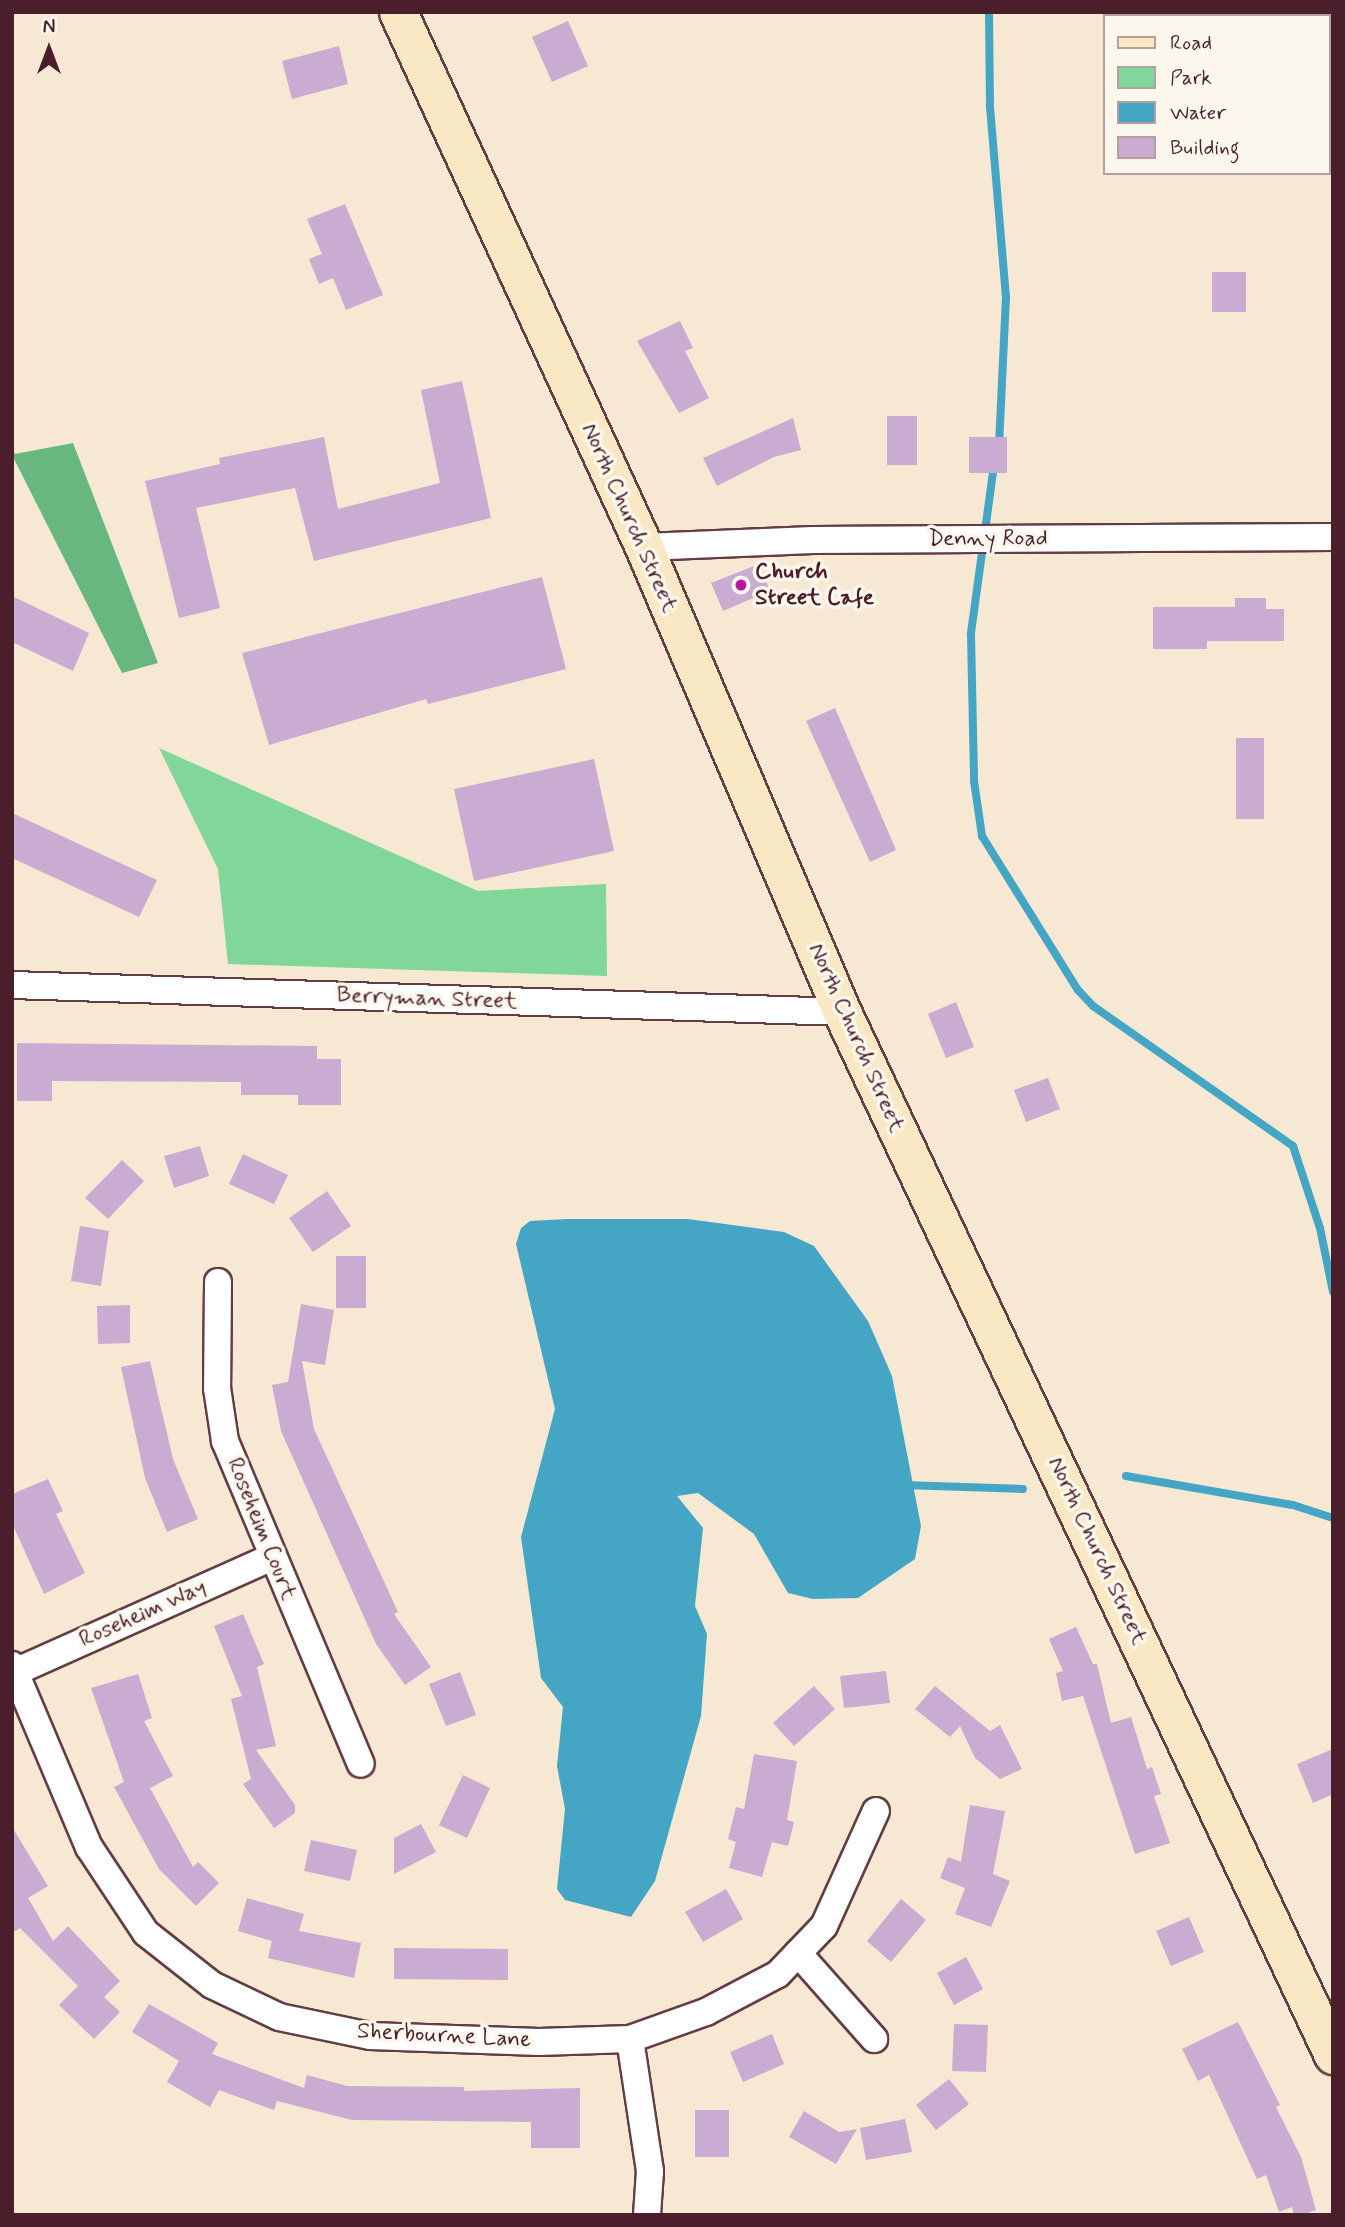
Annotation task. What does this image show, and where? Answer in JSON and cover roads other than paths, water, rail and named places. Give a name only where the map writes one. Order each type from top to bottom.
[{"type":"main road","name":"North Church Street","points":[[398,12],[643,547],[842,1012],[1333,2055]]},
{"type":"street","name":"Denny Road","points":[[643,547],[813,540],[1333,537]]},
{"type":"street","name":"Berryman Street","points":[[12,985],[842,1012]]},
{"type":"street","name":"Roseheim Court","points":[[218,1282],[216,1388],[225,1441],[361,1764]]},
{"type":"street","name":"Roseheim Way","points":[[14,1669],[272,1557]]},
{"type":"street","name":"Sherbourne Lane","points":[[14,1669],[89,1847],[146,1933],[212,1985],[279,2017],[370,2036],[539,2042],[630,2039],[706,2012],[778,1974],[824,1926],[876,1811]]},
{"type":"street","points":[[798,1953],[874,2039]]},
{"type":"street","points":[[630,2039],[650,2171],[647,2215]]},
{"type":"water","points":[[688,1219],[784,1232],[814,1246],[868,1321],[892,1376],[921,1526],[915,1559],[858,1598],[813,1599],[788,1593],[754,1534],[698,1493],[677,1496],[703,1528],[695,1606],[707,1634],[701,1716],[655,1881],[631,1917],[565,1900],[557,1889],[565,1809],[557,1766],[563,1707],[541,1678],[521,1537],[555,1409],[516,1244],[521,1228],[530,1221]]},
{"type":"waterway","points":[[989,12],[990,107],[1006,297],[999,446]]},
{"type":"waterway","points":[[994,465],[971,634],[974,781],[982,836],[1078,990],[1093,1006],[1293,1146],[1320,1228],[1333,1292]]},
{"type":"waterway","points":[[1126,1476],[1293,1505],[1333,1518]]},
{"type":"waterway","points":[[903,1485],[1023,1489]]},
{"type":"place","name":"Church Street Cafe","points":[[741,585]]}]
